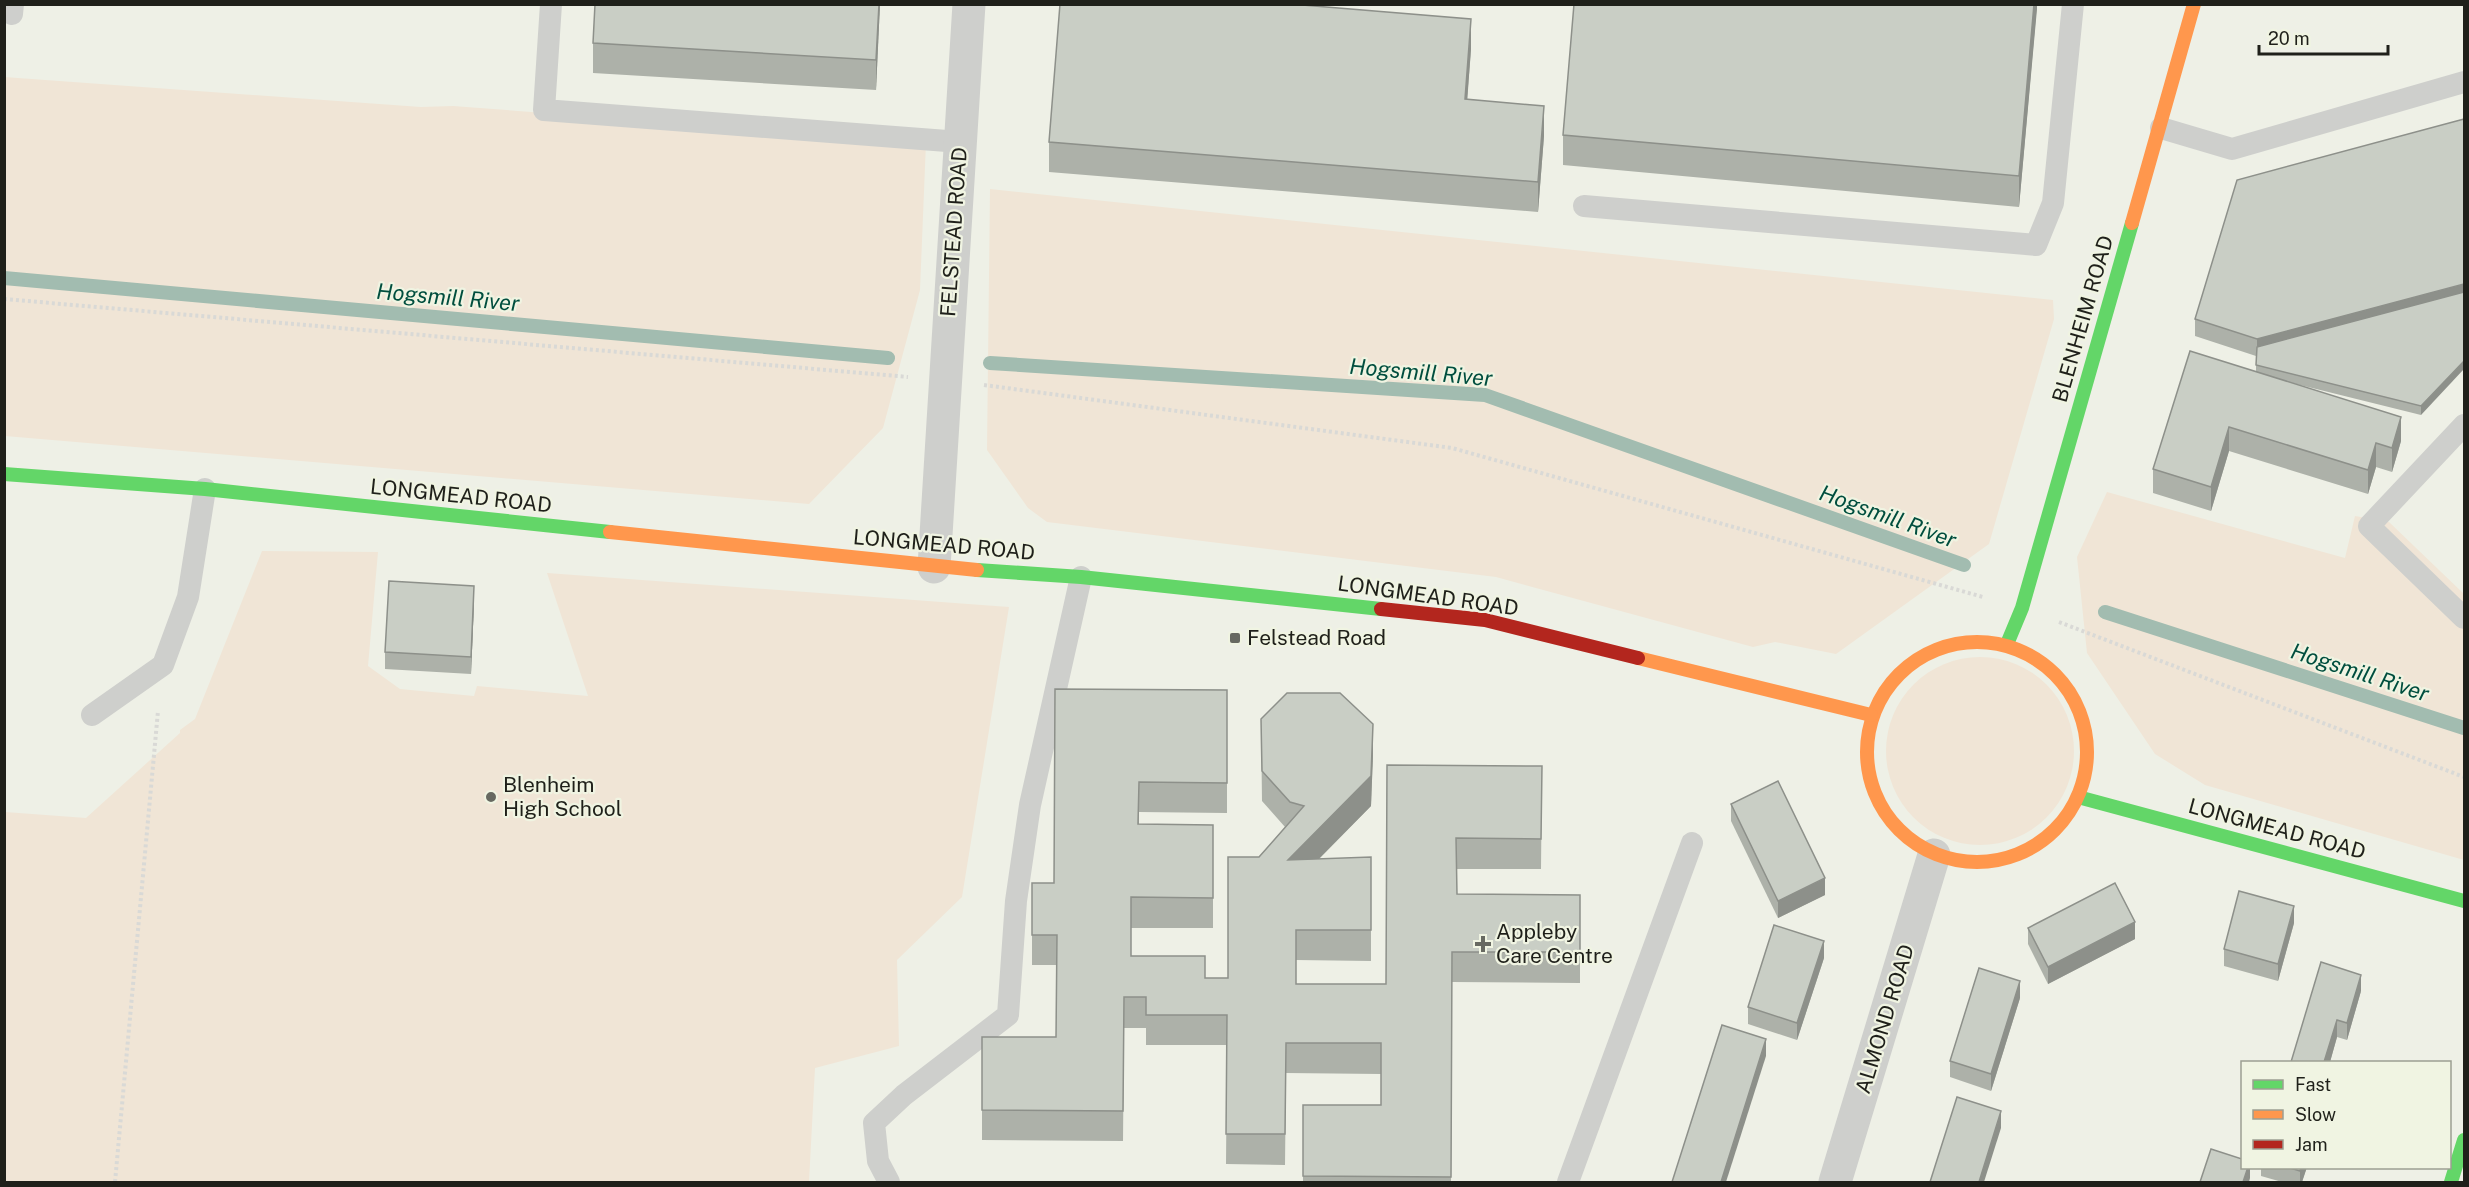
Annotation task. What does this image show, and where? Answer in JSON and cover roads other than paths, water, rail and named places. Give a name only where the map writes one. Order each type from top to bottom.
[{"type":"street","name":"FELSTEAD ROAD","points":[[934,567],[969,4]]},
{"type":"street","name":"BLENHEIM ROAD","points":[[2007,644],[2022,608],[2161,128],[2194,4]]},
{"type":"street","name":"LONGMEAD ROAD","points":[[4,474],[205,489],[934,567],[1082,577],[1485,620],[1871,715]]},
{"type":"street","points":[[1952,642],[2007,644],[2042,661],[2069,689],[2082,717],[2088,755],[2079,797],[2057,829],[2014,857],[1976,864],[1934,855],[1901,834],[1871,789],[1865,750],[1871,715],[1889,681],[1916,658],[1952,642]]},
{"type":"street","name":"LONGMEAD ROAD","points":[[2079,797],[2464,901]]},
{"type":"street","name":"ALMOND ROAD","points":[[1835,1182],[1934,855]]},
{"type":"street","points":[[2451,1182],[2464,1140]]},
{"type":"lane","points":[[550,4],[544,110],[960,142]]},
{"type":"lane","points":[[1584,206],[2036,245],[2053,203],[2073,4]]},
{"type":"lane","points":[[2161,128],[2232,149],[2464,82]]},
{"type":"lane","points":[[2464,425],[2369,526],[2464,618]]},
{"type":"lane","points":[[92,715],[163,665],[188,597],[205,489]]},
{"type":"lane","points":[[889,1182],[878,1161],[874,1123],[904,1095],[1008,1016],[1016,901],[1030,805],[1082,577]]},
{"type":"lane","points":[[1568,1182],[1692,843]]},
{"type":"waterway","name":"Hogsmill River","points":[[4,278],[888,358]]},
{"type":"waterway","name":"Hogsmill River","points":[[990,363],[1485,395],[1964,565]]},
{"type":"waterway","name":"Hogsmill River","points":[[2105,612],[2464,728]]},
{"type":"place","name":"Felstead Road","points":[[1235,638]]},
{"type":"place","name":"Blenheim High School","points":[[491,797]]},
{"type":"place","name":"Appleby Care Centre","points":[[1483,944]]}]
